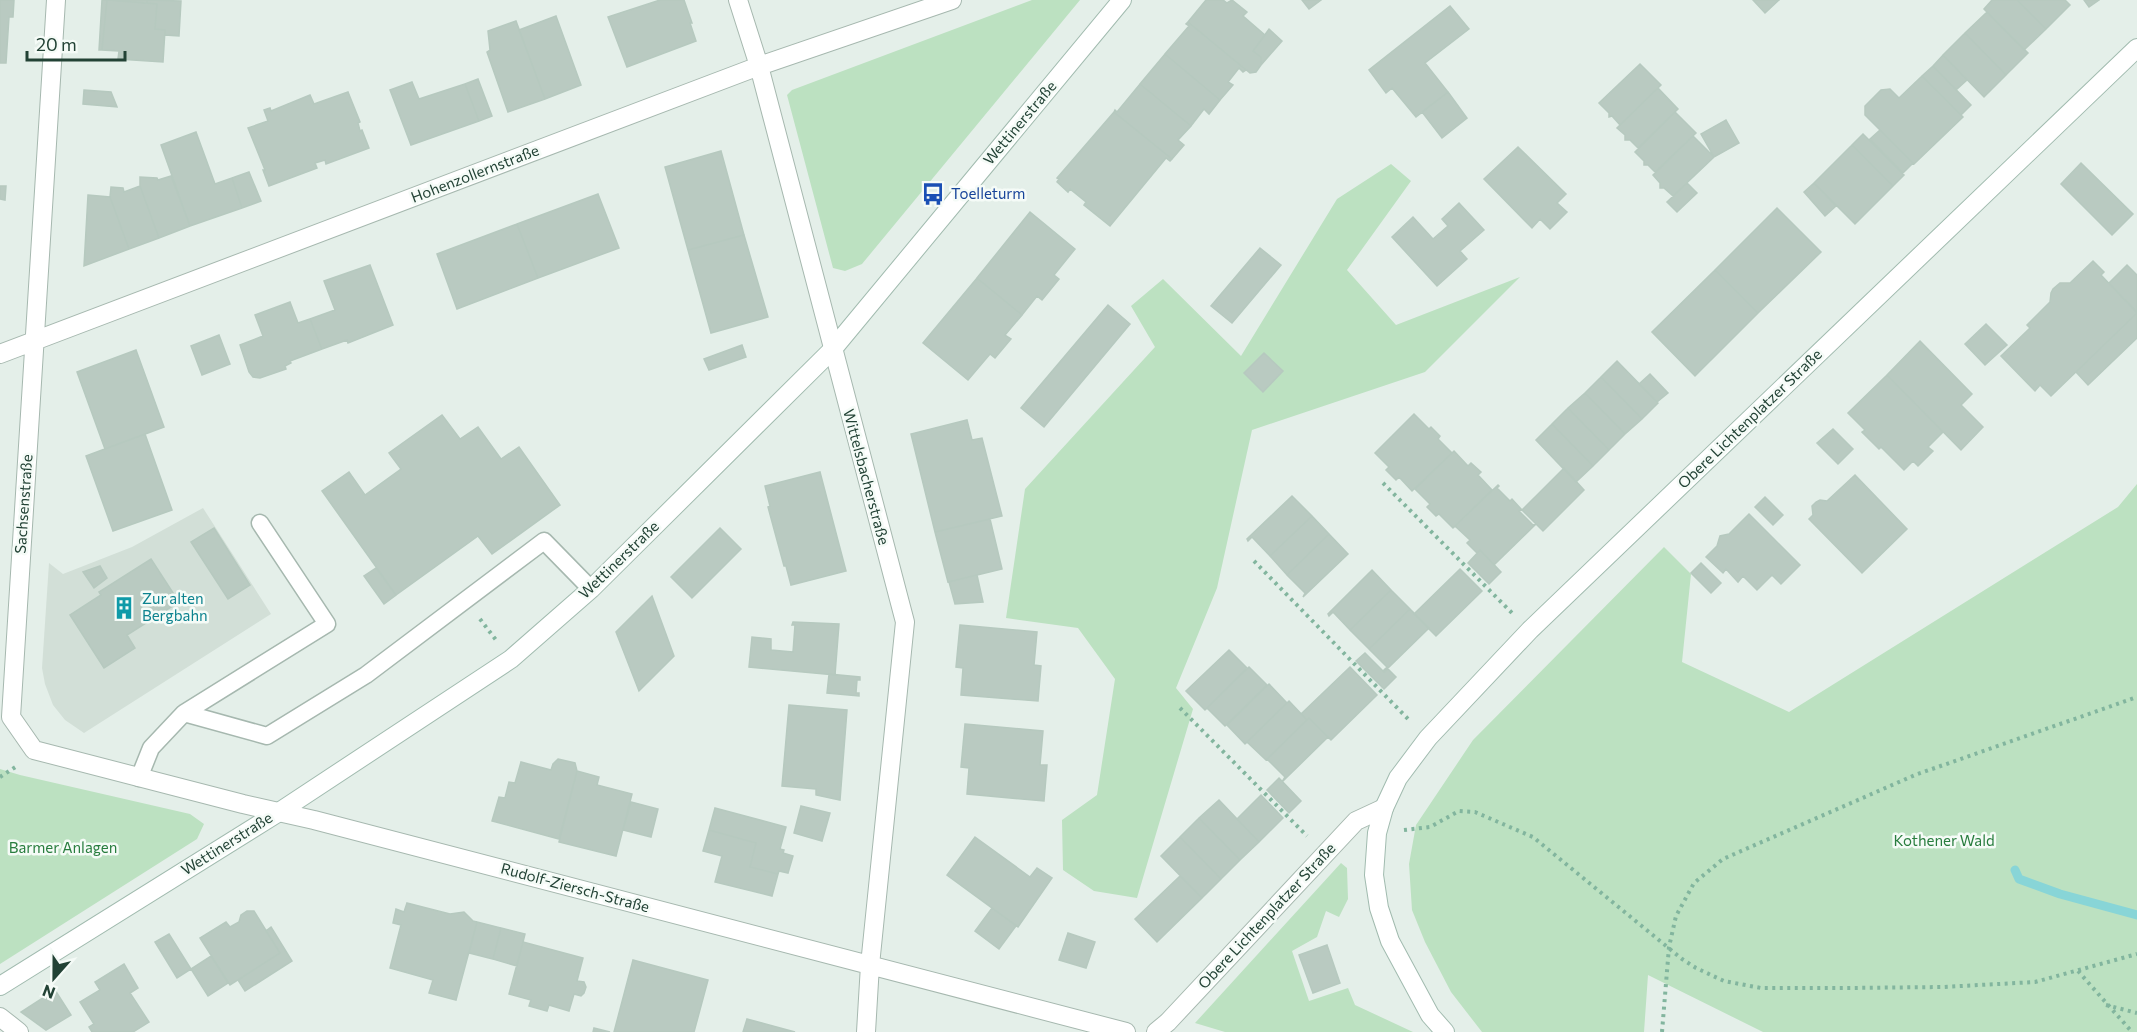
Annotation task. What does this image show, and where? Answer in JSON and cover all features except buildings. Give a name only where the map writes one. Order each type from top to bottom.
[{"type":"street","name":"Sachsenstraße","points":[[56,0],[36,341],[10,717],[34,750],[279,812]]},
{"type":"street","name":"Wittelsbacherstraße","points":[[738,0],[759,66],[905,622],[870,965]]},
{"type":"street","name":"Hohenzollernstraße","points":[[0,354],[759,66],[952,0]]},
{"type":"street","name":"Wettinerstraße","points":[[0,986],[279,812],[511,659],[591,589],[832,350],[1122,0]]},
{"type":"street","name":"Obere Lichtenplatzer Straße","points":[[1445,1032],[1430,1015],[1390,941],[1379,908],[1374,874],[1377,833],[1384,808],[1398,778],[1428,738],[1530,630],[2137,48]]},
{"type":"street","name":"Obere Lichtenplatzer Straße","points":[[1156,1032],[1168,1022],[1356,821],[1384,808]]},
{"type":"street","name":"Rudolf-Ziersch-Straße","points":[[279,812],[1126,1032]]},
{"type":"street","points":[[866,1032],[870,965]]},
{"type":"street","points":[[0,1017],[20,1032]]},
{"type":"lane","points":[[139,778],[151,748],[184,713],[327,624],[260,523]]},
{"type":"lane","points":[[184,713],[267,736],[366,675],[544,541],[591,589]]},
{"type":"path","points":[[1383,483],[1530,630]]},
{"type":"path","points":[[1254,561],[1428,738]]},
{"type":"path","points":[[480,618],[486,628]]},
{"type":"path","points":[[1662,1032],[1669,947],[1677,916],[1694,883],[1723,859],[1915,775],[2137,697]]},
{"type":"path","points":[[1180,708],[1288,818]]},
{"type":"path","points":[[1377,833],[1430,827],[1459,811],[1475,812],[1533,837],[1696,968],[1724,981],[1761,988],[1943,987],[2036,982],[2137,954]]},
{"type":"path","points":[[2078,971],[2132,1032]]},
{"type":"path","points":[[2106,1005],[2137,1013]]},
{"type":"shaded area","points":[[203,508],[271,614],[84,733],[65,720],[53,705],[45,684],[42,668],[49,563],[63,574],[132,547]]},
{"type":"green space","points":[[1032,0],[1080,0],[862,264],[845,271],[833,268],[787,95],[792,90]]},
{"type":"green space","points":[[1391,164],[1411,181],[1347,270],[1396,325],[1520,277],[1425,372],[1252,430],[1217,588],[1176,688],[1193,709],[1137,898],[1094,891],[1063,870],[1062,820],[1097,795],[1115,679],[1078,628],[1006,618],[1025,489],[1155,347],[1131,306],[1163,279],[1241,356],[1337,199]]},
{"type":"green space","name":"Kothener Wald","points":[[2137,484],[2137,1032],[1763,1032],[1648,975],[1644,1032],[1482,1032],[1451,992],[1425,942],[1412,910],[1409,864],[1416,825],[1473,740],[1664,547],[1691,574],[1682,662],[1789,712],[2118,507]]},
{"type":"green space","name":"Barmer Anlagen","points":[[0,769],[190,814],[204,824],[197,839],[0,964]]},
{"type":"green space","points":[[1341,863],[1347,868],[1348,899],[1339,917],[1326,911],[1317,937],[1292,951],[1309,1001],[1348,988],[1355,1005],[1413,1032],[1225,1032],[1195,1023]]},
{"type":"waterway","points":[[2015,870],[2019,879],[2060,894],[2137,915]]},
{"type":"place","name":"Toelleturm","points":[[933,194]]},
{"type":"place","name":"Zur alten Bergbahn","points":[[124,608]]}]
